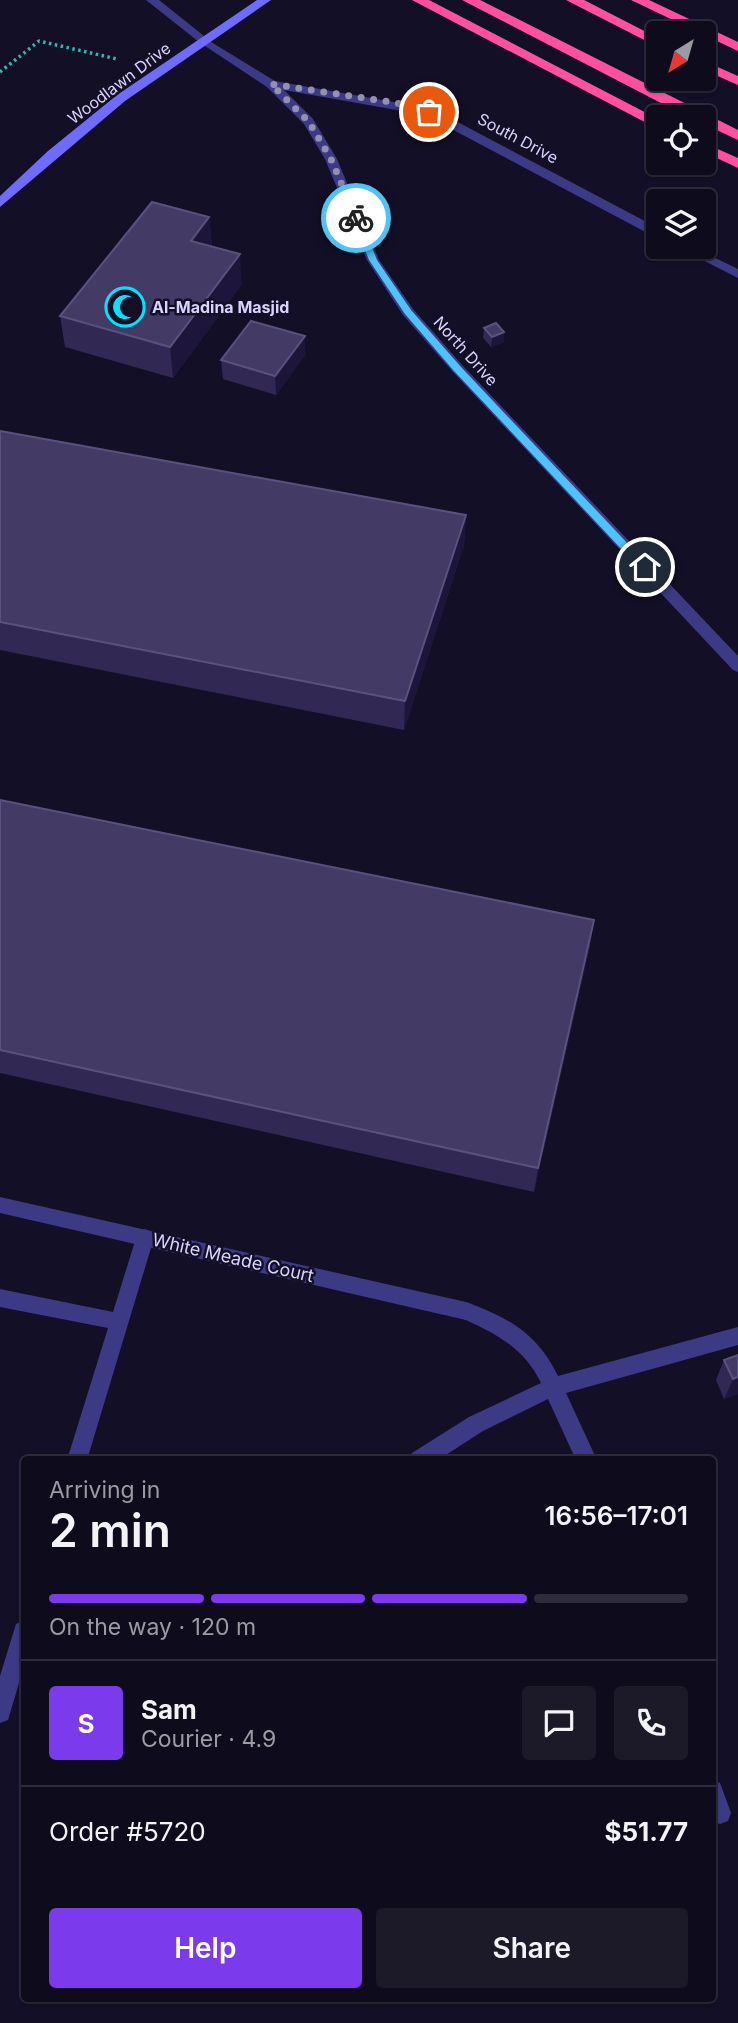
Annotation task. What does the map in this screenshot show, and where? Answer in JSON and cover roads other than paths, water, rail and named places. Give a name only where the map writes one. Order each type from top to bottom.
[{"type":"highway","points":[[419,0],[646,119]]},
{"type":"highway","points":[[470,0],[676,105]]},
{"type":"highway","points":[[573,0],[646,37]]},
{"type":"highway","points":[[638,0],[738,47]]},
{"type":"highway","points":[[716,71],[738,81]]},
{"type":"highway","points":[[716,125],[738,136]]},
{"type":"highway","points":[[716,153],[738,164]]},
{"type":"main road","name":"Woodlawn Drive","points":[[0,203],[52,154],[121,98],[265,0]]},
{"type":"street","name":"North Drive","points":[[152,0],[203,40],[271,84],[309,122],[331,159],[373,260],[408,312],[458,369],[738,666]]},
{"type":"street","name":"South Drive","points":[[271,84],[397,103],[429,112],[646,227]]},
{"type":"street","points":[[707,259],[738,274]]},
{"type":"street","name":"White Meade Court","points":[[0,1205],[466,1311],[506,1328],[541,1363],[585,1456]]},
{"type":"street","points":[[79,1456],[145,1238]]},
{"type":"street","points":[[3,1303],[120,1322]]},
{"type":"street","points":[[425,1456],[476,1424],[552,1387],[738,1336]]},
{"type":"street","points":[[0,1712],[21,1642]]},
{"type":"street","points":[[716,1802],[720,1813]]},
{"type":"place","name":"Al-Madina Masjid","points":[[125,307]]}]
